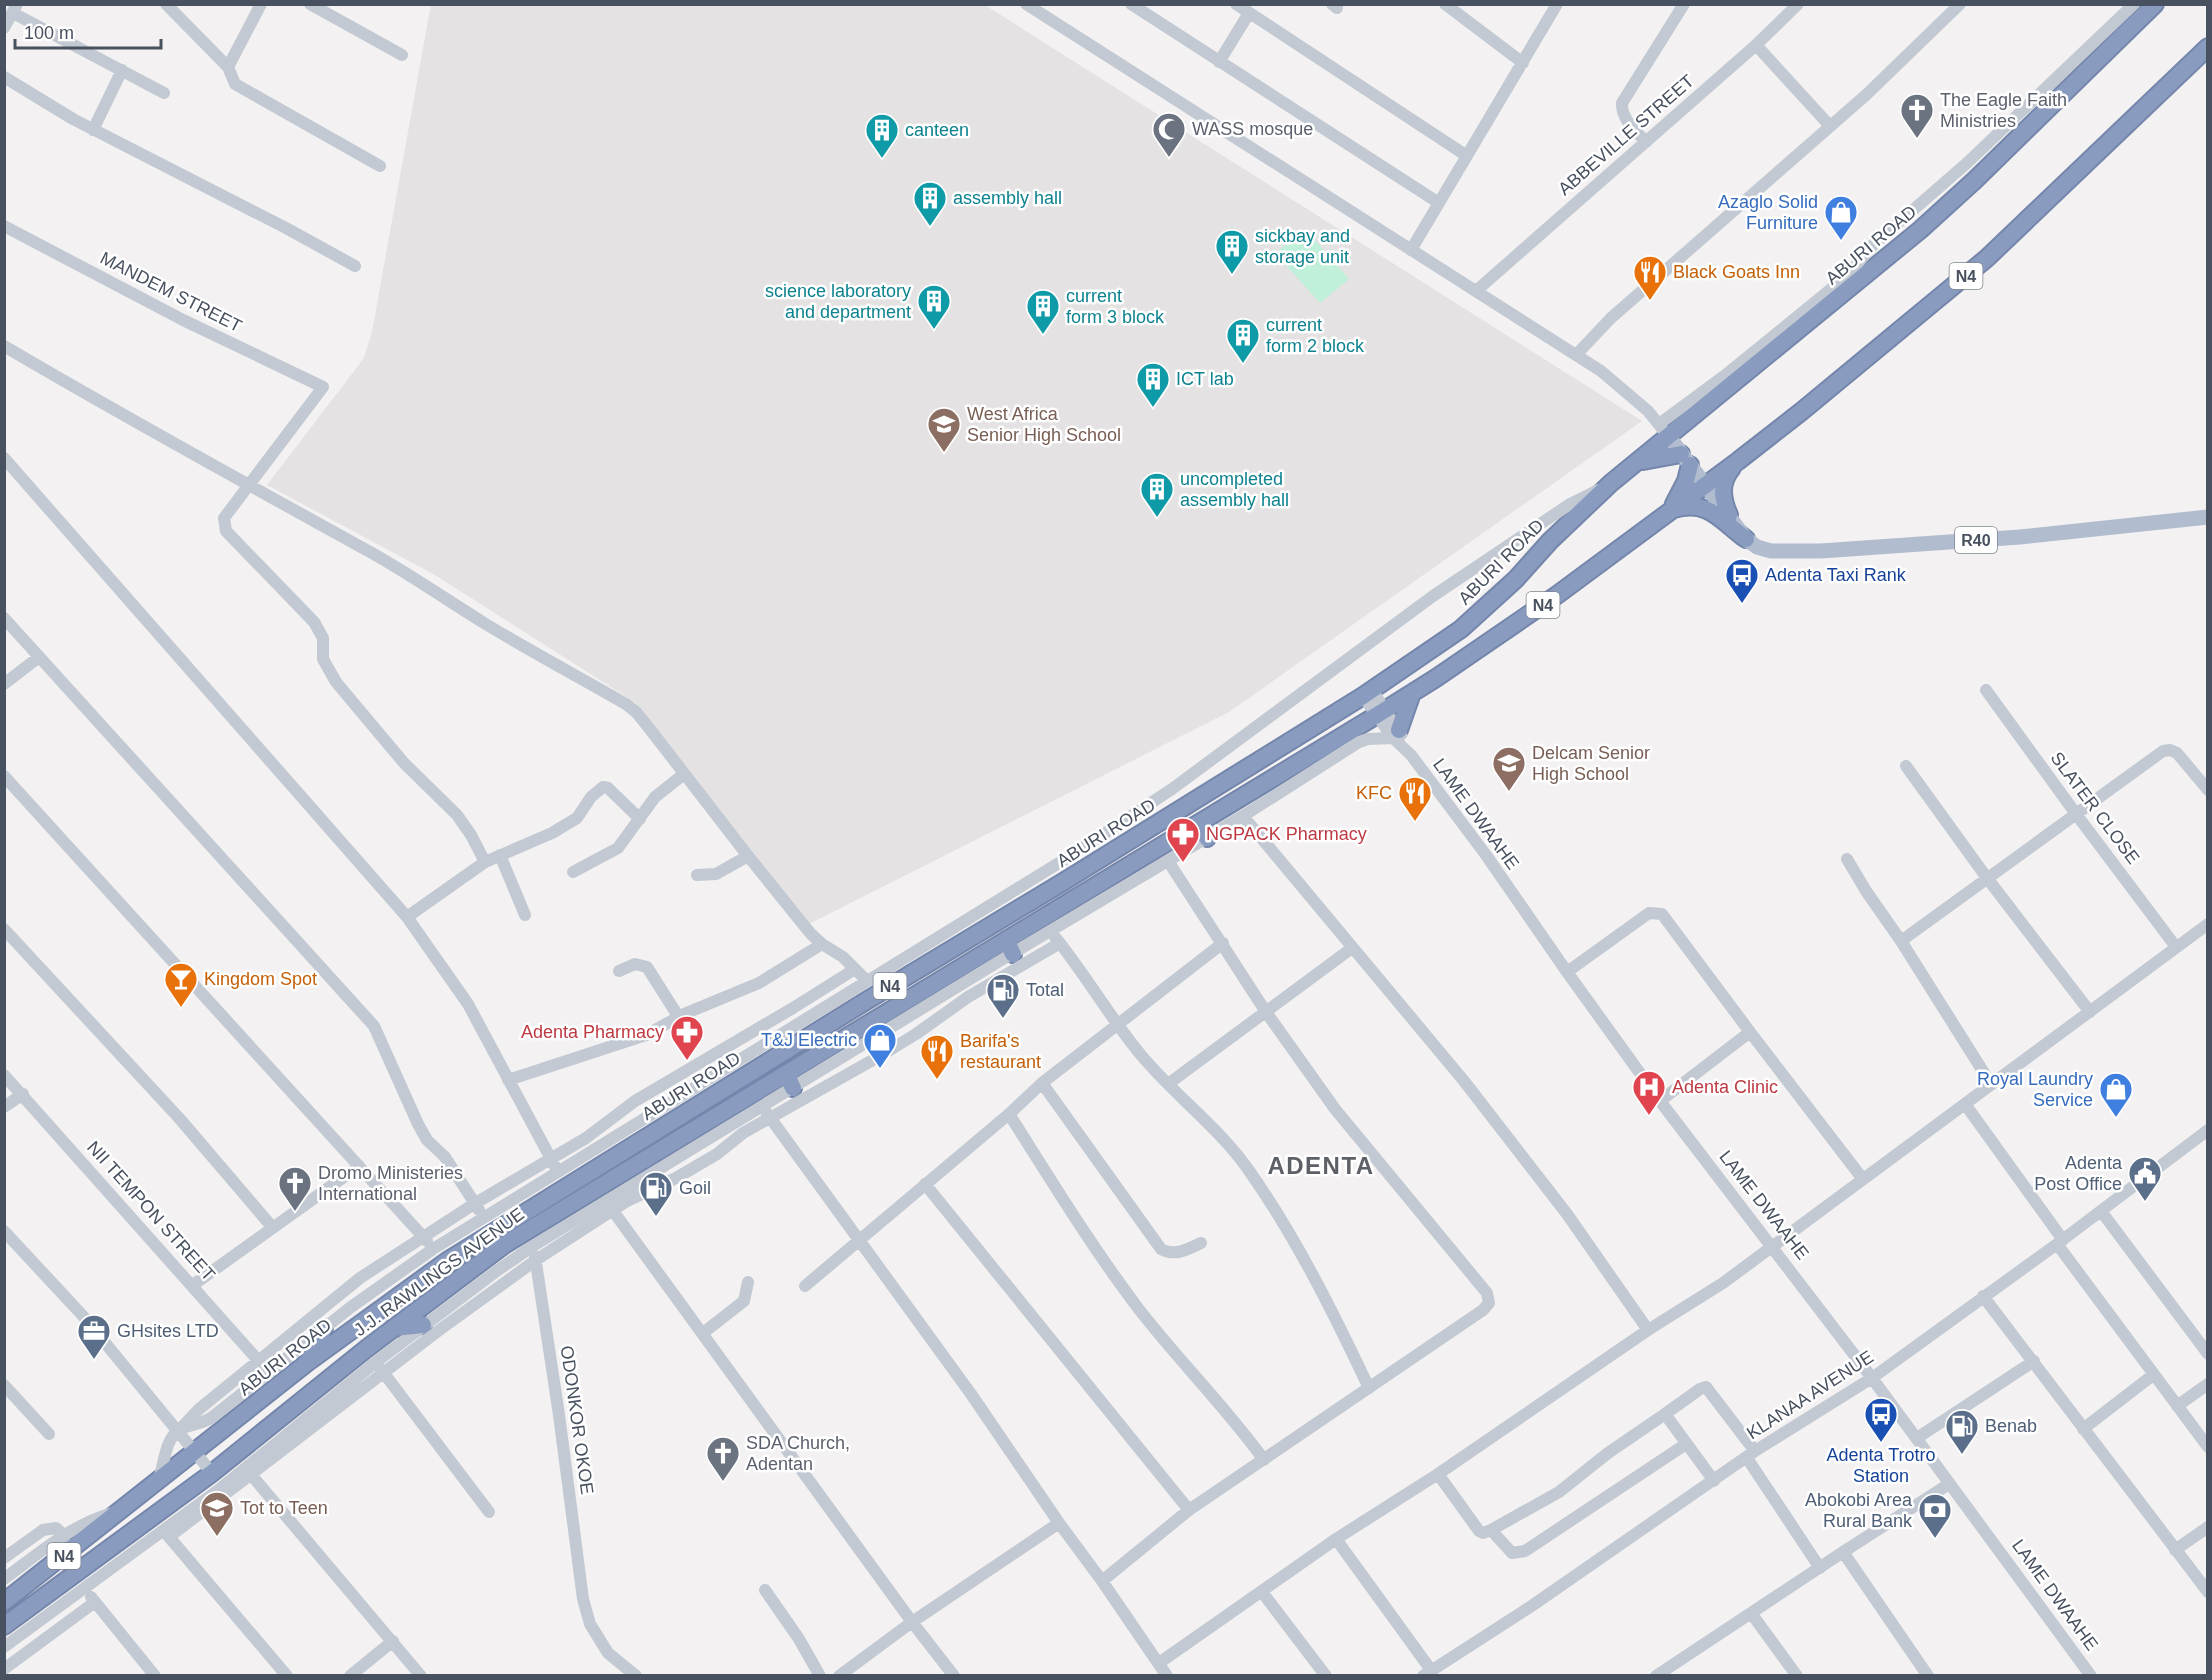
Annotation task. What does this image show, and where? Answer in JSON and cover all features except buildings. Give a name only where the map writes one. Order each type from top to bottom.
[{"type":"highway","name":"ABURI ROAD","points":[[4,1602],[159,1480],[204,1463],[308,1362],[492,1232],[890,977],[1063,882],[1368,693],[1461,629],[1516,579],[1550,541],[1611,483],[1634,465],[1664,431],[1920,230],[1975,180],[2155,4]]},
{"type":"highway","name":"N4","points":[[1381,712],[1557,595],[1738,462],[1988,258],[2208,47]]},
{"type":"highway","points":[[1634,465],[1656,457],[1686,459],[1686,481],[1670,510]]},
{"type":"highway","points":[[1729,515],[1725,505],[1723,485],[1727,474],[1738,462]]},
{"type":"highway","points":[[1670,510],[1695,505],[1704,508],[1714,513],[1746,539]]},
{"type":"highway","points":[[1396,734],[1412,693]]},
{"type":"highway","name":"J.J. RAWLINGS AVENUE","points":[[4,1626],[145,1522],[204,1463],[393,1328],[504,1245],[790,1081],[1202,831],[1381,712]]},
{"type":"highway","points":[[393,1328],[423,1325]]},
{"type":"highway","points":[[308,1362],[324,1328]]},
{"type":"main road","points":[[1664,431],[1746,539]]},
{"type":"main road","name":"R40","points":[[1746,539],[1757,547],[1771,551],[1821,551],[2020,537],[2208,517]]},
{"type":"street","points":[[166,4],[228,67],[236,84],[380,165]]},
{"type":"street","points":[[228,67],[261,4]]},
{"type":"street","points":[[310,4],[402,55]]},
{"type":"street","points":[[1026,4],[1600,371],[1648,411],[1664,431],[1728,373],[1846,278],[1874,244],[1967,163],[2134,4]]},
{"type":"street","points":[[1131,4],[1439,203]]},
{"type":"street","points":[[1236,4],[1467,156]]},
{"type":"street","points":[[1445,4],[1523,63]]},
{"type":"street","points":[[1411,250],[1557,4]]},
{"type":"street","points":[[1646,142],[1625,118],[1622,103],[1684,4]]},
{"type":"street","name":"ABBEVILLE STREET","points":[[1476,291],[1756,45],[1798,4]]},
{"type":"street","points":[[1576,355],[1611,318],[1866,95],[1960,4]]},
{"type":"street","points":[[4,28],[13,8],[164,93]]},
{"type":"street","points":[[1219,62],[1250,13]]},
{"type":"street","points":[[1756,45],[1830,126]]},
{"type":"street","points":[[93,130],[122,70]]},
{"type":"street","points":[[4,77],[93,130],[356,266]]},
{"type":"street","name":"MANDEM STREET","points":[[4,226],[183,320],[323,387],[247,486]]},
{"type":"street","points":[[4,346],[94,400],[374,554],[485,623],[626,704],[636,712],[804,926],[822,944],[843,957],[867,981]]},
{"type":"street","points":[[4,459],[408,917],[468,1004],[558,1172]]},
{"type":"street","points":[[178,1431],[202,1424],[211,1418],[324,1328],[433,1249],[867,981],[890,977],[1172,789],[1433,596],[1570,504],[1611,483]]},
{"type":"street","points":[[247,486],[224,518],[226,531],[314,622],[323,638],[323,659],[336,682],[404,763],[457,815],[485,862]]},
{"type":"street","points":[[4,618],[374,1026],[418,1124],[428,1140],[445,1156],[484,1217]]},
{"type":"street","points":[[4,684],[39,657]]},
{"type":"street","name":"SLATER CLOSE","points":[[1986,690],[2176,947]]},
{"type":"street","name":"LAME DWAAHE","points":[[1368,693],[1660,1101],[1773,1246],[1917,1438],[2091,1676]]},
{"type":"street","points":[[1009,947],[1051,931],[1168,861],[1202,831],[1243,816],[1359,742],[1396,734]]},
{"type":"street","points":[[1902,941],[2163,751],[2170,750],[2177,753],[2208,790]]},
{"type":"street","points":[[1906,766],[2090,1012]]},
{"type":"street","points":[[573,872],[618,848],[655,797],[684,774]]},
{"type":"street","points":[[6,780],[433,1249]]},
{"type":"street","points":[[408,917],[485,862],[552,833],[577,818],[591,797],[603,787],[608,788],[640,819]]},
{"type":"street","points":[[1243,816],[1477,1099],[1567,1214],[1648,1330]]},
{"type":"street","points":[[500,855],[525,915]]},
{"type":"street","points":[[697,875],[716,874],[748,856]]},
{"type":"street","points":[[1847,859],[1866,891],[1902,941],[1991,1084]]},
{"type":"street","points":[[1102,1581],[1189,1510],[1483,1311],[1488,1307],[1489,1299],[1487,1293],[1335,1109],[1266,1012],[1168,861]]},
{"type":"street","points":[[1566,972],[1649,913],[1662,914],[1862,1178]]},
{"type":"street","points":[[1159,1663],[1336,1539],[1438,1474],[1648,1330],[1723,1282],[2208,924]]},
{"type":"street","points":[[4,929],[179,1118],[273,1228]]},
{"type":"street","points":[[1051,931],[1141,1054],[1249,1170],[1313,1278],[1341,1329],[1369,1388]]},
{"type":"street","points":[[248,1471],[376,1362],[423,1325],[533,1246],[609,1205],[707,1160],[743,1133],[898,1045],[968,997],[1060,943]]},
{"type":"street","points":[[805,1286],[1009,1114],[1042,1083],[1222,943]]},
{"type":"street","points":[[508,1080],[646,1035],[678,1016],[759,983],[822,944]]},
{"type":"street","points":[[1168,1084],[1352,948]]},
{"type":"street","points":[[619,972],[635,964],[647,967],[678,1016]]},
{"type":"street","points":[[159,1480],[170,1442],[198,1410],[360,1278],[474,1204],[551,1160],[596,1131],[635,1101],[855,969]]},
{"type":"street","points":[[1660,1101],[1750,1032]]},
{"type":"street","name":"NII TEMPON STREET","points":[[4,1075],[268,1372]]},
{"type":"street","points":[[4,1647],[84,1589],[166,1534],[609,1205],[762,1106],[790,1081]]},
{"type":"street","points":[[1042,1083],[1161,1250],[1169,1254],[1178,1253],[1202,1243]]},
{"type":"street","points":[[4,1107],[23,1094]]},
{"type":"street","points":[[1965,1104],[2153,1375],[2208,1447]]},
{"type":"street","points":[[762,1106],[971,1394],[1167,1676]]},
{"type":"street","points":[[1009,1114],[1067,1206],[1139,1309],[1230,1416],[1264,1460]]},
{"type":"street","name":"KLANAA AVENUE","points":[[1427,1673],[1533,1605],[1751,1454],[1872,1378],[2206,1134]]},
{"type":"street","points":[[193,1285],[359,1166]]},
{"type":"street","points":[[925,1184],[1189,1510]]},
{"type":"street","points":[[609,1205],[912,1622],[954,1676]]},
{"type":"street","points":[[2101,1211],[2208,1354]]},
{"type":"street","points":[[4,1231],[83,1316],[204,1463]]},
{"type":"street","name":"ODONKOR OKOE","points":[[533,1246],[559,1415],[583,1599],[590,1624],[608,1653],[636,1676]]},
{"type":"street","points":[[703,1333],[744,1301],[748,1282]]},
{"type":"street","points":[[1983,1296],[2208,1592]]},
{"type":"street","points":[[1917,1438],[2034,1361]]},
{"type":"street","points":[[376,1362],[489,1512]]},
{"type":"street","points":[[2084,1429],[2153,1375]]},
{"type":"street","points":[[2177,1406],[2208,1383]]},
{"type":"street","points":[[4,1385],[49,1434]]},
{"type":"street","points":[[1438,1474],[1479,1531],[1483,1533],[1559,1492],[1608,1453],[1706,1387],[1751,1454],[1820,1568]]},
{"type":"street","points":[[1665,1414],[1714,1481]]},
{"type":"street","points":[[1491,1530],[1512,1553],[1525,1551],[1686,1444]]},
{"type":"street","points":[[248,1471],[421,1676]]},
{"type":"street","points":[[1660,1675],[1949,1484]]},
{"type":"street","points":[[4,1579],[92,1518],[123,1510]]},
{"type":"street","points":[[839,1676],[912,1622],[1059,1523]]},
{"type":"street","points":[[2175,1550],[2208,1527]]},
{"type":"street","points":[[4,1558],[43,1530],[56,1528],[65,1536]]},
{"type":"street","points":[[166,1534],[287,1676]]},
{"type":"street","points":[[1336,1539],[1427,1673]]},
{"type":"street","points":[[1843,1552],[1928,1676]]},
{"type":"street","points":[[84,1589],[154,1676]]},
{"type":"street","points":[[765,1590],[799,1639],[820,1676]]},
{"type":"street","points":[[1262,1592],[1326,1676]]},
{"type":"street","points":[[4,1669],[95,1602]]},
{"type":"street","points":[[1751,1613],[1797,1676]]},
{"type":"street","points":[[350,1676],[393,1641]]},
{"type":"shaded area","name":"West Africa Senior High School","points":[[431,4],[985,5],[1642,421],[1229,712],[803,927],[636,703],[435,575],[267,485],[364,358],[372,332]]},
{"type":"green space","points":[[1306,230],[1349,279],[1320,303],[1275,253]]},
{"type":"place","name":"The Eagle Faith Ministries","points":[[1917,139]]},
{"type":"place","name":"WASS mosque","points":[[1169,158]]},
{"type":"place","name":"canteen","points":[[882,159]]},
{"type":"place","name":"assembly hall","points":[[930,227]]},
{"type":"place","name":"Azaglo Solid Furniture","points":[[1841,241]]},
{"type":"place","name":"sickbay and storage unit","points":[[1232,275]]},
{"type":"place","name":"Black Goats Inn","points":[[1650,301]]},
{"type":"place","name":"science laboratory and department","points":[[934,330]]},
{"type":"place","name":"current form 3 block","points":[[1043,335]]},
{"type":"place","name":"current form 2 block","points":[[1243,364]]},
{"type":"place","name":"ICT lab","points":[[1153,408]]},
{"type":"place","name":"West Africa Senior High School","points":[[944,453]]},
{"type":"place","name":"uncompleted assembly hall","points":[[1157,518]]},
{"type":"place","name":"Adenta Taxi Rank","points":[[1742,604]]},
{"type":"place","name":"Delcam Senior High School","points":[[1509,792]]},
{"type":"place","name":"KFC","points":[[1415,822]]},
{"type":"place","name":"NGPACK Pharmacy","points":[[1183,863]]},
{"type":"place","name":"Kingdom Spot","points":[[181,1008]]},
{"type":"place","name":"Total","points":[[1003,1019]]},
{"type":"place","name":"Adenta Pharmacy","points":[[687,1061]]},
{"type":"place","name":"T&J Electric","points":[[880,1069]]},
{"type":"place","name":"Barifa's restaurant","points":[[937,1080]]},
{"type":"place","name":"Adenta Clinic","points":[[1649,1116]]},
{"type":"place","name":"Royal Laundry Service","points":[[2116,1118]]},
{"type":"place","name":"Adenta Post Office","points":[[2145,1202]]},
{"type":"place","name":"Dromo Ministeries International","points":[[295,1212]]},
{"type":"place","name":"Goil","points":[[656,1217]]},
{"type":"place","name":"GHsites LTD","points":[[94,1360]]},
{"type":"place","name":"Adenta Trotro Station","points":[[1881,1443]]},
{"type":"place","name":"Benab","points":[[1962,1455]]},
{"type":"place","name":"SDA Church, Adentan","points":[[723,1482]]},
{"type":"place","name":"Tot to Teen","points":[[217,1537]]},
{"type":"place","name":"Abokobi Area Rural Bank","points":[[1935,1539]]},
{"type":"district","name":"ADENTA","points":[[1321,1165]]}]
